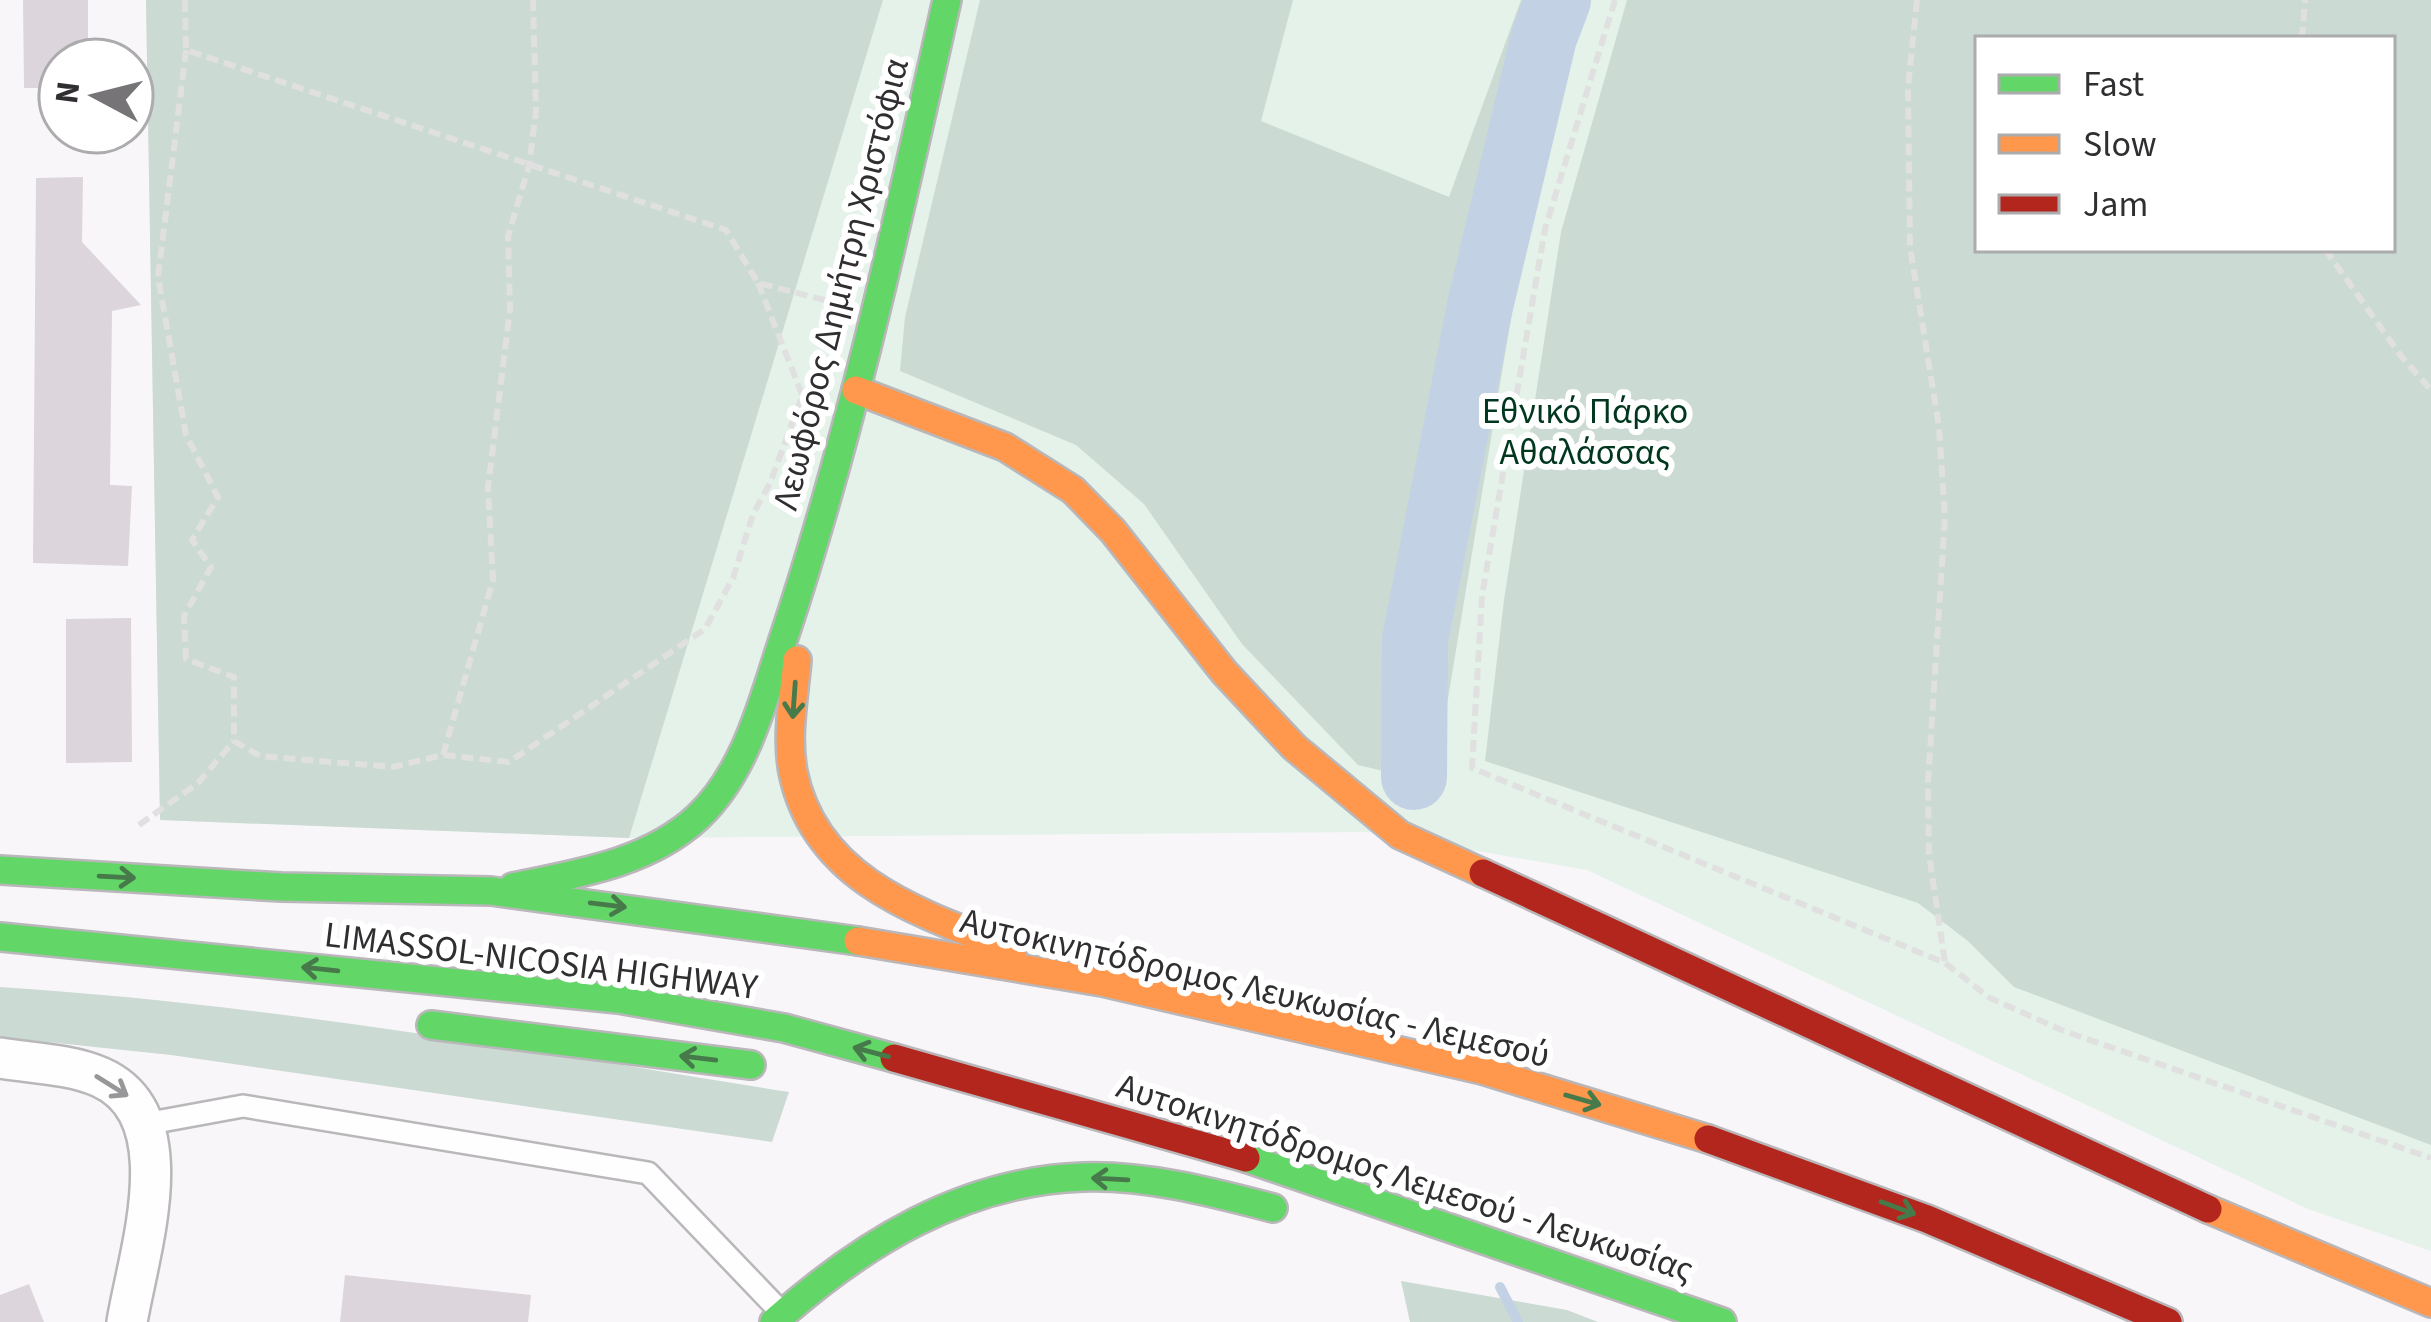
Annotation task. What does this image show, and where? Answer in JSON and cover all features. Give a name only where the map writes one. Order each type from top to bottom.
[{"type":"main road","name":"Λεωφόρος Δημήτρη Χριστόφια","points":[[491,891],[611,866],[666,843],[701,814],[726,782],[749,735],[803,584],[831,479],[854,448],[856,390],[947,0]]},
{"type":"main road","points":[[856,390],[1020,455],[1087,503],[1206,650],[1297,752],[1345,796],[1400,835],[2177,1196],[2431,1303]]},
{"type":"main road","points":[[906,437],[971,434]]},
{"type":"main road","name":"Λεωφόρος Δημήτρη Χριστόφια","points":[[803,584],[791,737],[793,769],[802,808],[826,850],[852,875],[887,897],[1102,982]]},
{"type":"main road","name":"Αυτοκινητόδρομος Λευκωσίας - Λεμεσού","points":[[0,870],[281,887],[491,891],[837,937],[1102,982],[1482,1070],[1664,1123],[1927,1219],[2168,1322]]},
{"type":"main road","name":"LIMASSOL-NICOSIA HIGHWAY","points":[[0,937],[618,999],[784,1028],[1064,1105]]},
{"type":"main road","points":[[402,1021],[781,1069]]},
{"type":"main road","points":[[875,1081],[1064,1105]]},
{"type":"main road","name":"Αυτοκινητόδρομος Λεμεσού - Λευκωσίας","points":[[1064,1105],[1201,1143],[1722,1322]]},
{"type":"main road","points":[[778,1318],[870,1245],[915,1220],[1022,1184],[1082,1177],[1160,1181],[1293,1214]]},
{"type":"main road","points":[[1427,1250],[1696,1322]]},
{"type":"street","points":[[0,1058],[99,1076],[135,1100],[154,1163],[127,1322]]},
{"type":"lane","points":[[145,1124],[243,1106],[648,1173],[778,1318]]},
{"type":"path","points":[[134,832],[198,783],[234,740],[234,677],[186,659],[184,616],[211,567],[193,540],[218,497],[186,435],[158,277],[186,50],[184,0]]},
{"type":"path","points":[[443,755],[493,580],[488,488],[510,309],[508,236],[529,166],[536,111],[533,0]]},
{"type":"path","points":[[1615,0],[1545,230],[1482,596],[1472,768],[1945,963],[1990,998],[2064,1031],[2431,1158]]},
{"type":"path","points":[[1917,0],[1908,87],[1910,247],[1939,427],[1945,517],[1928,782],[1929,854],[1945,963]]},
{"type":"path","points":[[2302,36],[2305,0]]},
{"type":"path","points":[[186,50],[726,230],[758,283],[802,396],[855,440]]},
{"type":"path","points":[[2327,252],[2431,390]]},
{"type":"path","points":[[758,283],[875,313]]},
{"type":"path","points":[[825,321],[831,302]]},
{"type":"path","points":[[234,740],[260,756],[393,766],[443,755],[509,762],[705,629],[733,578],[753,514],[770,483],[808,377]]},
{"type":"green space","name":"Εθνικό Πάρκο Αθαλάσσας","points":[[146,0],[2431,0],[2431,1251],[2308,1209],[1587,870],[1368,832],[629,838],[160,820],[149,156],[156,156],[156,36],[147,36]]},
{"type":"green space","points":[[146,0],[883,0],[629,838],[160,820],[149,156],[156,156],[156,36],[147,36]]},
{"type":"green space","points":[[980,0],[1293,0],[1261,121],[1449,197],[1521,0],[1587,0],[1554,58],[1434,783],[1358,765],[1242,644],[1144,504],[1076,445],[900,371],[905,317]]},
{"type":"green space","points":[[1627,0],[2431,0],[2431,1145],[2014,987],[1968,941],[1918,903],[1485,761],[1504,600],[1561,232]]},
{"type":"green space","points":[[0,987],[297,1017],[789,1092],[772,1142],[171,1055],[0,1037]]},
{"type":"green space","points":[[1401,1281],[1567,1310],[1598,1322],[1410,1322]]},
{"type":"building","points":[[23,0],[88,0],[88,36],[36,36],[36,88],[24,88]]},
{"type":"building","points":[[83,177],[82,242],[141,305],[112,311],[110,485],[132,486],[128,566],[33,563],[36,178]]},
{"type":"building","points":[[131,618],[132,762],[66,763],[66,619]]},
{"type":"building","points":[[345,1275],[531,1295],[528,1322],[340,1322]]},
{"type":"building","points":[[29,1284],[44,1322],[0,1322],[0,1295]]},
{"type":"waterway","points":[[1414,777],[1415,640],[1480,306],[1544,37],[1558,0]]},
{"type":"waterway","points":[[1500,1287],[1518,1322]]},
{"type":"traffic: fast","points":[[513,887],[611,864],[657,846],[679,833],[715,799],[741,756],[769,684],[832,480],[947,0]]},
{"type":"traffic: fast","points":[[0,870],[281,887],[491,891],[858,941]]},
{"type":"traffic: fast","points":[[0,937],[618,999],[784,1028],[894,1058]]},
{"type":"traffic: fast","points":[[431,1025],[751,1065]]},
{"type":"traffic: fast","points":[[1246,1158],[1722,1322]]},
{"type":"traffic: fast","points":[[774,1322],[878,1243],[955,1204],[996,1190],[1039,1181],[1107,1177],[1179,1186],[1273,1208]]},
{"type":"traffic: slow","points":[[856,390],[1005,447],[1073,490],[1113,531],[1224,672],[1294,747],[1400,835],[1483,873]]},
{"type":"traffic: slow","points":[[797,660],[790,730],[793,772],[805,809],[824,841],[877,888],[943,922],[1013,949]]},
{"type":"traffic: slow","points":[[858,941],[1102,982],[1482,1070],[1708,1139]]},
{"type":"traffic: slow","points":[[2208,1209],[2431,1303]]},
{"type":"traffic: jam","points":[[1483,873],[2208,1209]]},
{"type":"traffic: jam","points":[[894,1058],[1246,1158]]},
{"type":"traffic: jam","points":[[1708,1139],[1927,1219],[2168,1322]]}]
